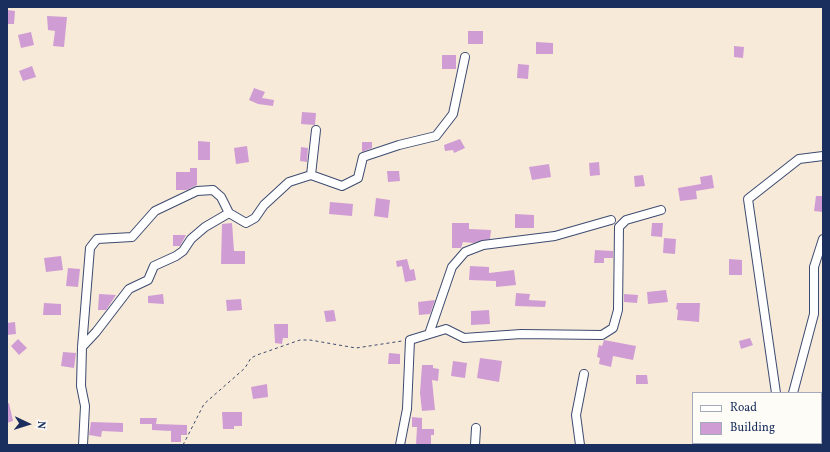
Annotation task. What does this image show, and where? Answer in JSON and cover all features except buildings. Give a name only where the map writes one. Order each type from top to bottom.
[{"type":"street","points":[[83,445],[86,406],[81,386],[82,347],[90,248],[97,239],[132,237],[155,212],[197,191],[213,190],[221,197],[229,213],[246,223],[255,218],[264,204],[289,182],[311,175],[342,186],[358,178],[363,157],[398,145],[436,136],[453,114],[465,57]]},
{"type":"street","points":[[311,175],[316,130]]},
{"type":"street","points":[[776,392],[748,199],[799,159],[823,156]]},
{"type":"street","points":[[400,445],[407,409],[410,340],[446,330],[464,338],[521,334],[602,335],[613,328],[618,310],[619,227],[626,220],[661,210]]},
{"type":"street","points":[[82,347],[96,332],[129,289],[148,280],[154,266],[176,256],[183,251],[191,239],[205,227],[229,213]]},
{"type":"street","points":[[429,334],[452,267],[465,252],[482,245],[555,236],[611,220]]},
{"type":"street","points":[[793,392],[814,314],[814,267],[823,239]]},
{"type":"street","points":[[580,445],[576,415],[584,374]]},
{"type":"street","points":[[475,445],[476,428]]},
{"type":"path","points":[[183,445],[204,404],[245,368],[251,358],[300,340],[310,340],[356,348],[382,346],[410,340]]}]
